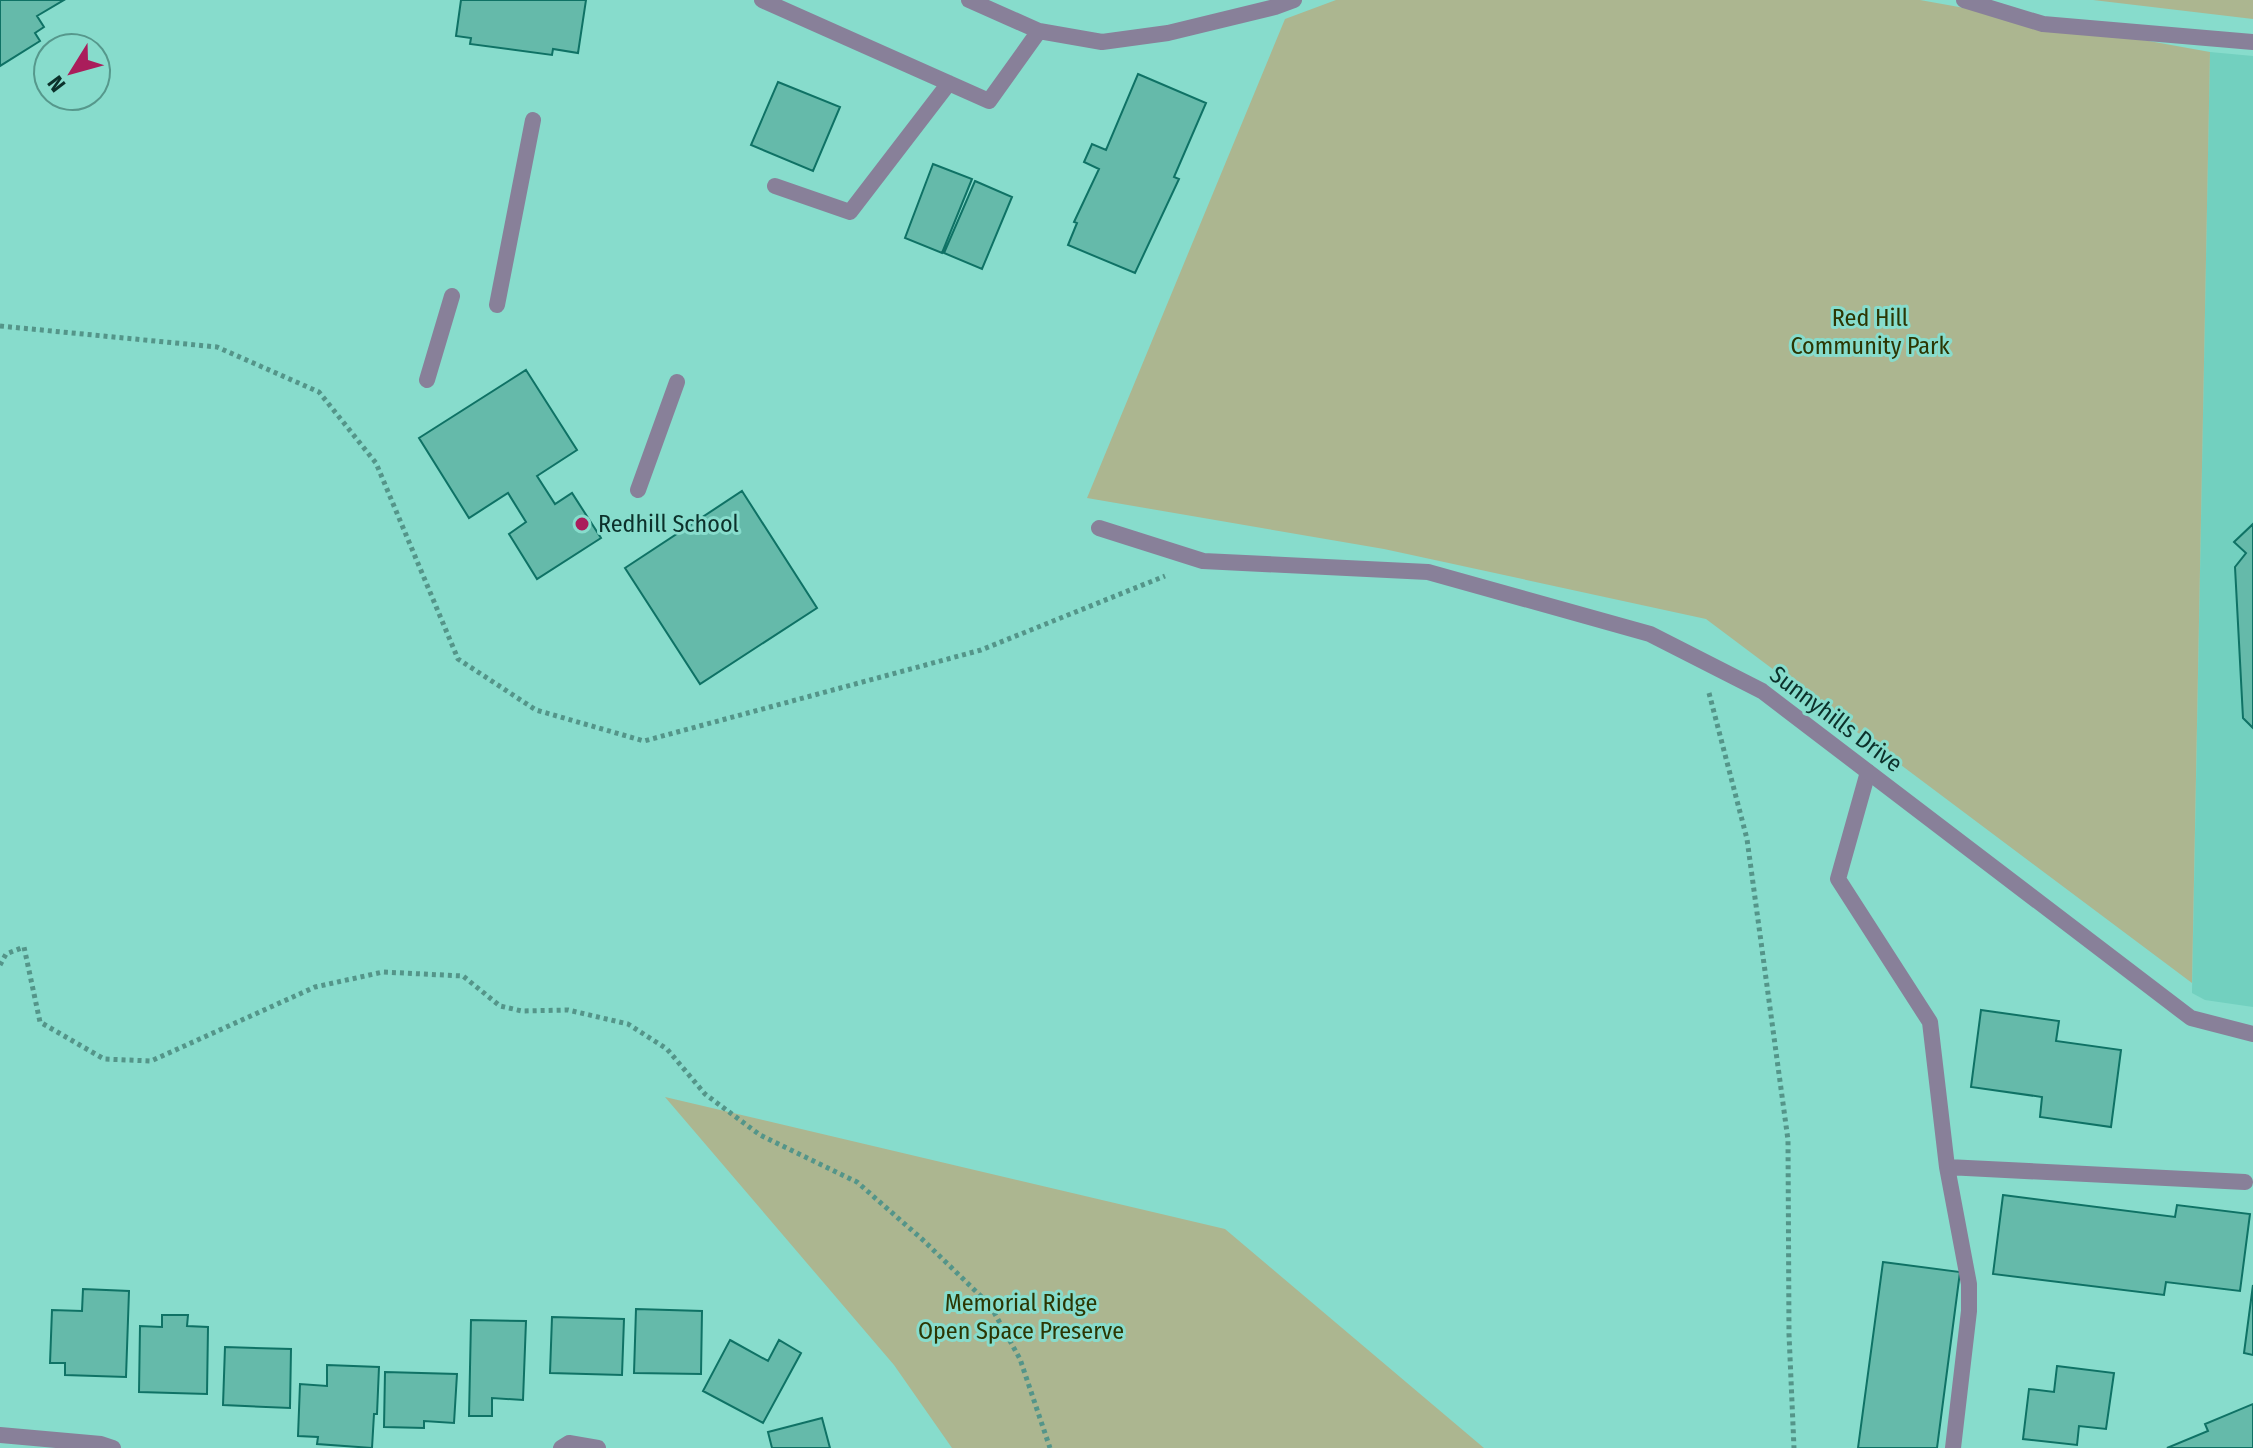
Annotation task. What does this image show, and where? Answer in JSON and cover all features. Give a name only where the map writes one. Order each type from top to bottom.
[{"type":"street","points":[[762,0],[989,101],[1039,31]]},
{"type":"street","points":[[969,0],[1039,31],[1102,42],[1168,33],[1294,0]]},
{"type":"street","points":[[1964,0],[2043,24],[2253,42]]},
{"type":"street","points":[[775,186],[850,212],[949,83]]},
{"type":"street","points":[[497,305],[533,120]]},
{"type":"street","points":[[427,380],[452,296]]},
{"type":"street","points":[[638,490],[677,382]]},
{"type":"street","name":"Sunnyhills Drive","points":[[1099,528],[1203,561],[1428,572],[1650,634],[1762,691],[2191,1018],[2253,1034]]},
{"type":"street","points":[[1868,772],[1838,879],[1930,1022],[1947,1167],[1969,1284],[1969,1311],[1953,1448]]},
{"type":"street","points":[[1947,1167],[2245,1182]]},
{"type":"street","points":[[0,1435],[101,1444],[113,1448]]},
{"type":"street","points":[[561,1448],[569,1443],[598,1448]]},
{"type":"path","points":[[0,326],[217,347],[319,392],[376,463],[458,659],[536,710],[644,741],[981,650],[1203,561]]},
{"type":"path","points":[[1700,659],[1747,839],[1788,1140],[1789,1334],[1794,1448]]},
{"type":"path","points":[[0,965],[6,954],[24,947],[40,1022],[104,1059],[151,1061],[315,987],[383,972],[463,976],[500,1006],[522,1011],[568,1010],[628,1024],[667,1049],[705,1094],[760,1135],[857,1182],[990,1305],[1020,1359],[1050,1448]]},
{"type":"shaded area","points":[[2210,52],[2253,56],[2253,1007],[2205,1000],[2192,993]]},
{"type":"green space","name":"Red Hill Community Park","points":[[1336,0],[1920,0],[2210,52],[2192,983],[1706,619],[1384,549],[1087,498],[1285,19]]},
{"type":"green space","points":[[2093,0],[2253,0],[2253,19]]},
{"type":"green space","name":"Memorial Ridge Open Space Preserve","points":[[665,1097],[1225,1229],[1484,1448],[952,1448],[894,1365]]},
{"type":"building","points":[[0,0],[64,0],[37,16],[44,27],[32,32],[32,46],[0,66]]},
{"type":"building","points":[[461,0],[586,0],[578,53],[553,49],[552,55],[470,44],[471,38],[456,36]]},
{"type":"building","points":[[1138,74],[1206,103],[1174,177],[1179,179],[1135,273],[1068,245],[1077,223],[1074,222],[1099,169],[1084,162],[1092,144],[1106,150]]},
{"type":"building","points":[[778,82],[840,107],[813,171],[751,145]]},
{"type":"building","points":[[933,164],[972,179],[942,253],[905,238]]},
{"type":"building","points":[[975,181],[1012,197],[982,269],[944,253]]},
{"type":"building","points":[[526,370],[577,450],[537,476],[555,504],[572,493],[601,538],[537,579],[509,534],[526,522],[508,493],[469,518],[419,438]]},
{"type":"building","points":[[742,491],[817,608],[700,684],[625,568]]},
{"type":"building","points":[[2253,524],[2253,728],[2243,718],[2235,567],[2246,553],[2234,542]]},
{"type":"building","points":[[1981,1010],[2059,1021],[2056,1041],[2121,1050],[2111,1127],[2040,1117],[2042,1097],[1971,1087]]},
{"type":"building","points":[[2003,1195],[2175,1217],[2177,1205],[2250,1214],[2240,1291],[2166,1282],[2164,1295],[1993,1274]]},
{"type":"building","points":[[1883,1262],[1960,1272],[1937,1448],[1858,1448]]},
{"type":"building","points":[[2253,1285],[2253,1355],[2244,1353]]},
{"type":"building","points":[[83,1289],[129,1291],[126,1377],[65,1375],[65,1363],[50,1363],[52,1310],[82,1311]]},
{"type":"building","points":[[636,1309],[702,1311],[701,1374],[634,1373]]},
{"type":"building","points":[[162,1315],[188,1315],[187,1326],[208,1327],[207,1394],[139,1392],[140,1326],[162,1327]]},
{"type":"building","points":[[552,1317],[624,1319],[622,1375],[550,1373]]},
{"type":"building","points":[[471,1320],[526,1321],[523,1400],[492,1398],[492,1416],[469,1416]]},
{"type":"building","points":[[730,1340],[768,1361],[779,1340],[801,1353],[763,1423],[703,1391]]},
{"type":"building","points":[[225,1347],[291,1349],[290,1408],[223,1405]]},
{"type":"building","points":[[327,1365],[379,1367],[372,1448],[317,1444],[318,1437],[298,1436],[300,1384],[327,1386]]},
{"type":"building","points":[[2057,1366],[2114,1373],[2106,1429],[2079,1426],[2077,1445],[2023,1439],[2029,1389],[2054,1392]]},
{"type":"building","points":[[385,1372],[457,1374],[454,1423],[424,1421],[424,1428],[384,1427]]},
{"type":"building","points":[[2253,1404],[2253,1448],[2167,1448],[2208,1431],[2205,1424]]},
{"type":"building","points":[[822,1418],[830,1448],[772,1448],[768,1432]]},
{"type":"place","name":"Redhill School","points":[[582,524]]}]
